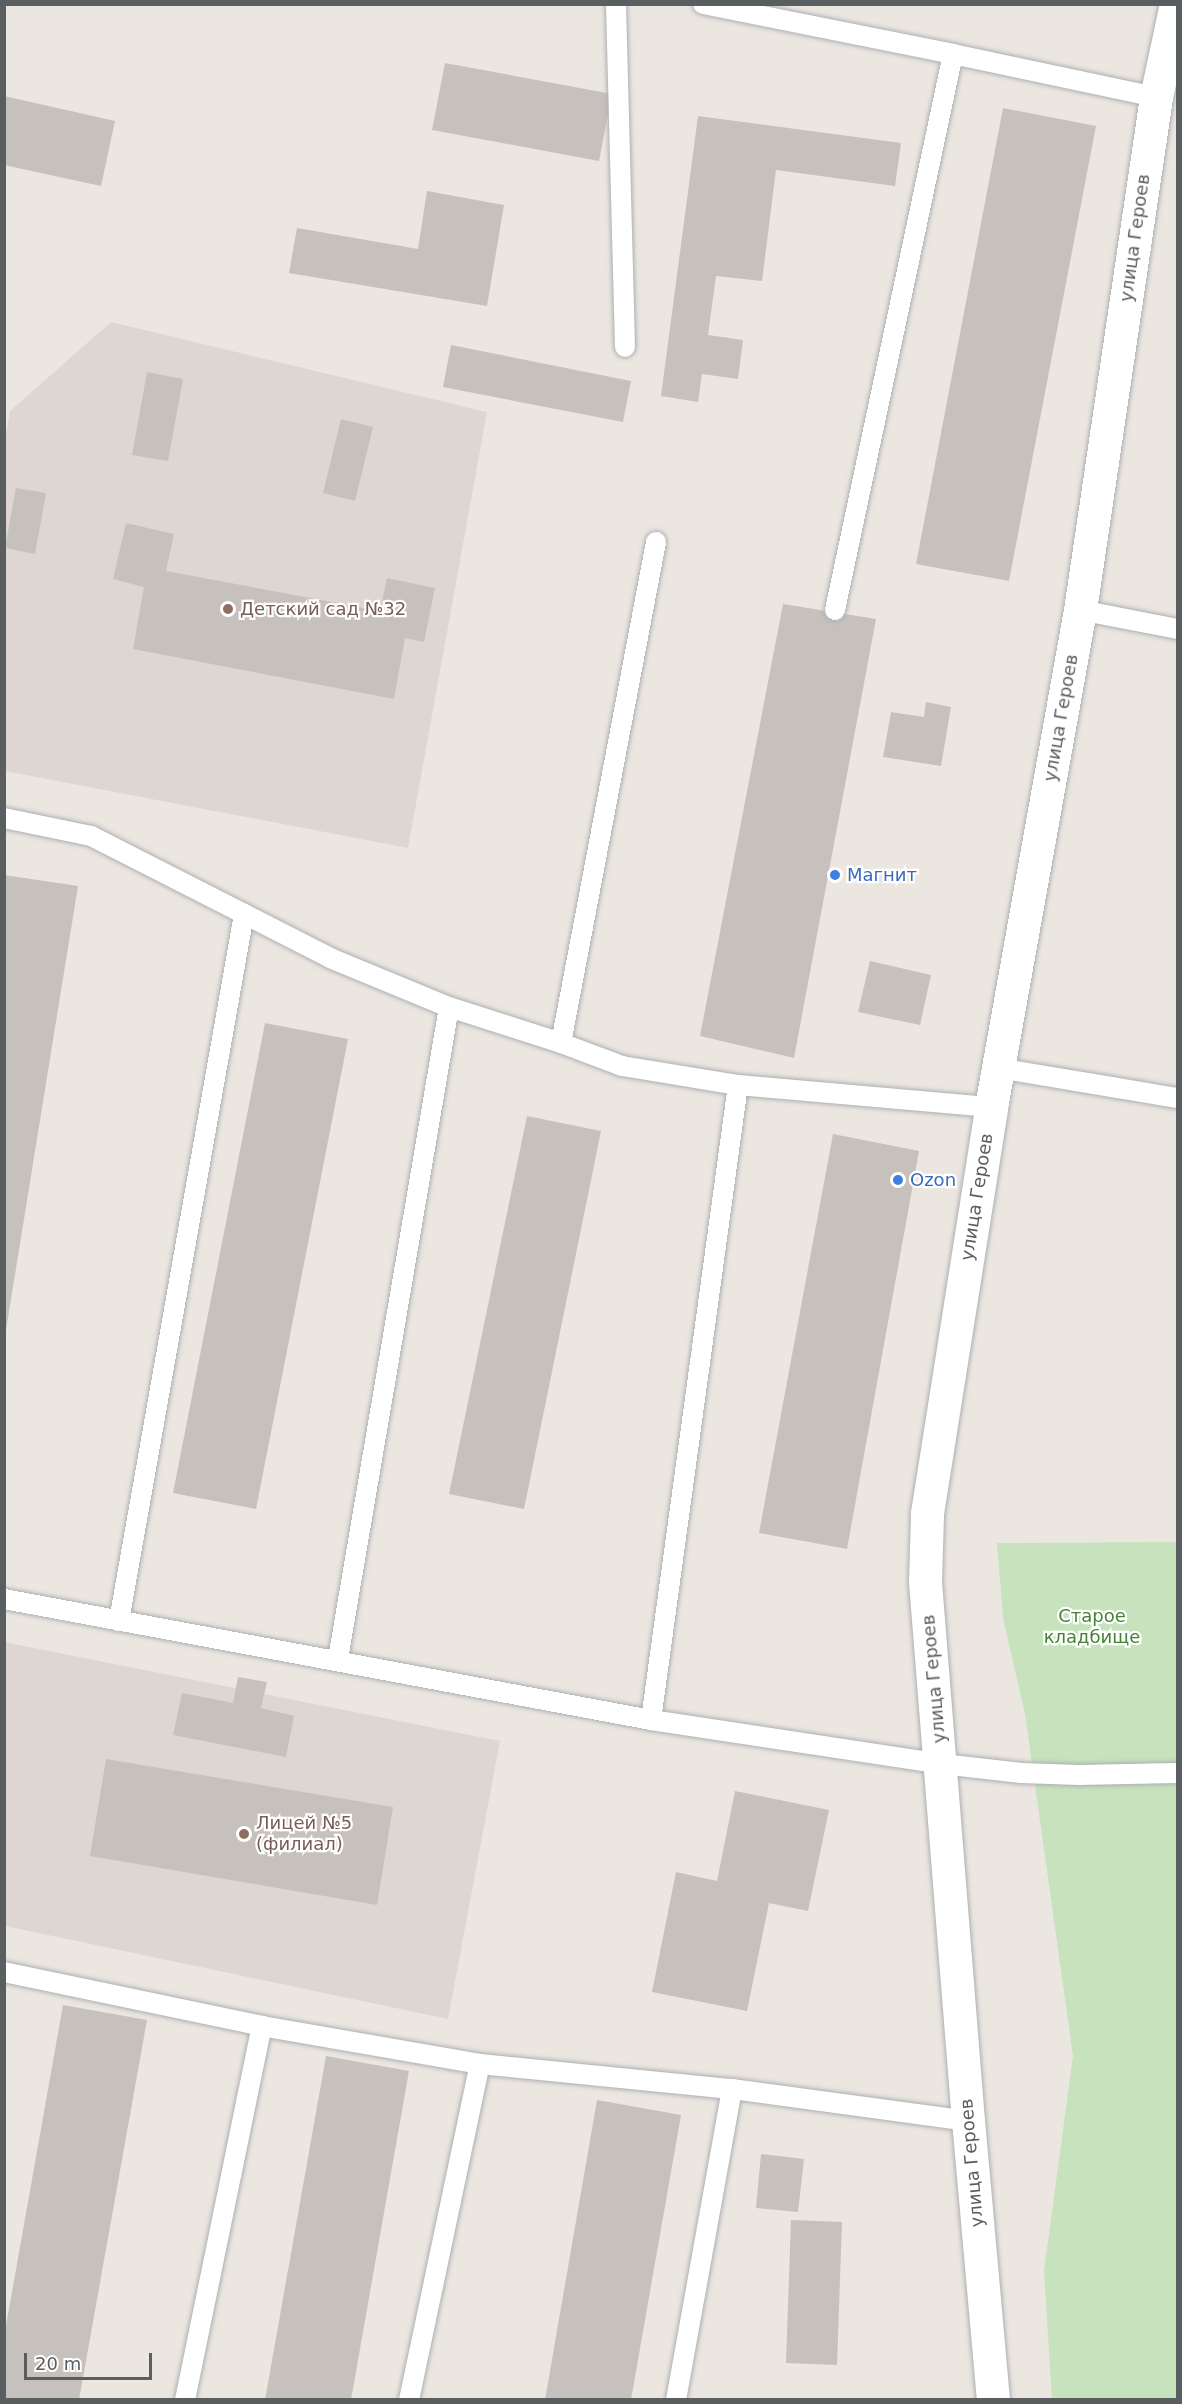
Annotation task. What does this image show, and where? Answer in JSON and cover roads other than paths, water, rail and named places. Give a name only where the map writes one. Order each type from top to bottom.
[{"type":"street","name":"улица Героев","points":[[993,2400],[968,2121],[942,1764],[925,1581],[927,1514],[991,1107],[1080,610],[1156,97],[1176,4]]},
{"type":"lane","points":[[616,4],[625,347]]},
{"type":"lane","points":[[703,4],[1156,97]]},
{"type":"lane","points":[[835,610],[953,54]]},
{"type":"lane","points":[[561,1043],[656,542]]},
{"type":"lane","points":[[1080,610],[1178,629]]},
{"type":"lane","points":[[4,818],[91,837],[330,958],[449,1007],[561,1043],[622,1066],[738,1085],[991,1107]]},
{"type":"lane","points":[[119,1621],[244,914]]},
{"type":"lane","points":[[338,1659],[449,1007]]},
{"type":"lane","points":[[998,1068],[1178,1098]]},
{"type":"lane","points":[[651,1720],[738,1085]]},
{"type":"lane","points":[[4,1599],[338,1659],[651,1720],[942,1764],[1022,1773],[1079,1775],[1178,1773]]},
{"type":"lane","points":[[4,1972],[262,2026],[480,2064],[732,2089],[968,2121]]},
{"type":"lane","points":[[185,2400],[262,2026]]},
{"type":"lane","points":[[409,2400],[480,2064]]},
{"type":"lane","points":[[676,2400],[732,2089]]},
{"type":"place","name":"Детский сад №32","points":[[228,609]]},
{"type":"place","name":"Магнит","points":[[835,875]]},
{"type":"place","name":"Ozon","points":[[898,1180]]},
{"type":"place","name":"Лицей №5 (филиал)","points":[[244,1834]]},
{"type":"park label","name":"Старое кладбище","points":[[1092,1627]]}]
